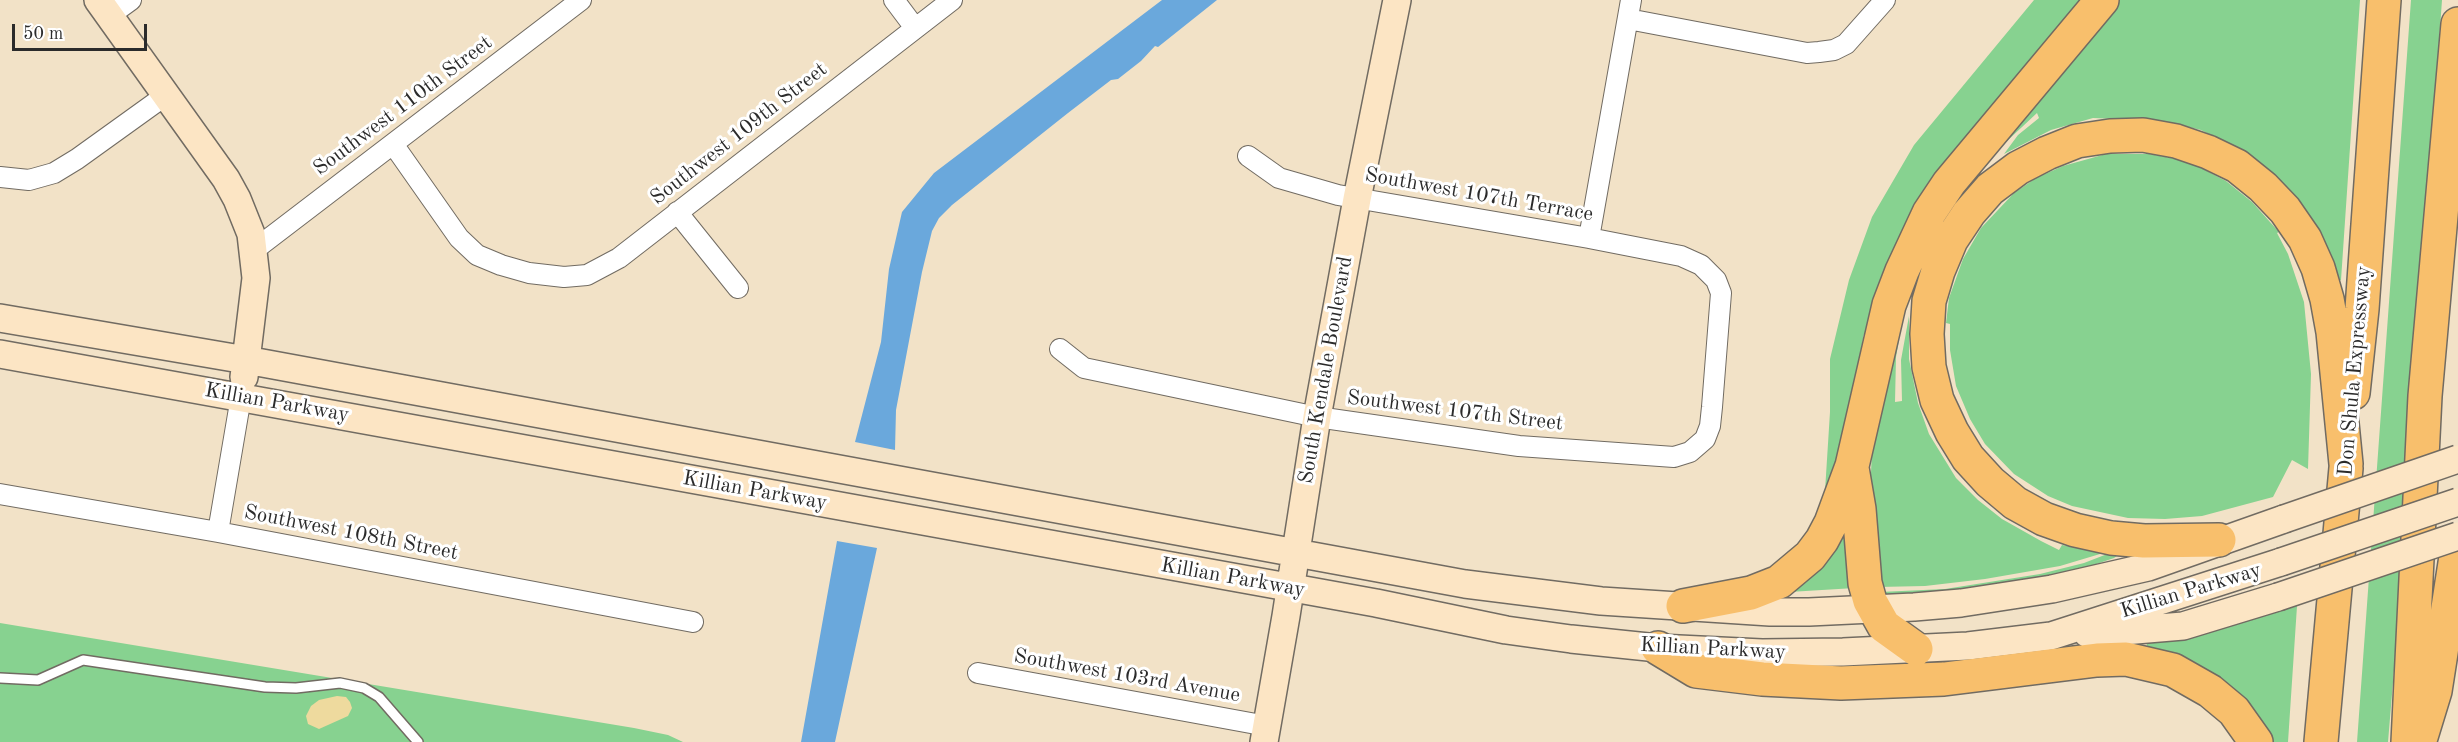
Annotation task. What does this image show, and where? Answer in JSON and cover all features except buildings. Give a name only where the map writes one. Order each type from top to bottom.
[{"type":"highway","points":[[1683,606],[1751,593],[1779,582],[1810,556],[1822,540],[1831,524],[1852,466],[1889,305],[1906,261],[1929,213],[1949,183],[2102,0]]},
{"type":"highway","name":"Don Shula Expressway","points":[[2321,742],[2362,309],[2384,0]]},
{"type":"highway","points":[[2408,742],[2425,396],[2458,24]]},
{"type":"highway","points":[[2219,540],[2144,541],[2111,538],[2075,531],[2044,519],[2015,503],[1990,482],[1968,458],[1952,432],[1937,400],[1929,367],[1927,334],[1929,301],[1951,240],[1969,213],[1990,189],[2018,168],[2077,141],[2110,136],[2143,135],[2176,141],[2208,152],[2237,166],[2263,187],[2285,210],[2305,239],[2318,268],[2333,332],[2346,464]]},
{"type":"highway","points":[[1852,466],[1859,509],[1865,583],[1873,610],[1884,626],[1916,649]]},
{"type":"highway","points":[[2420,742],[2437,681],[2458,544]]},
{"type":"highway","points":[[1658,648],[1696,671],[1762,679],[1841,683],[1944,679],[2097,660],[2126,659],[2173,670],[2210,691],[2234,711],[2256,742]]},
{"type":"main road","name":"South Kendale Boulevard","points":[[1265,734],[1291,589],[1317,417],[1397,0]]},
{"type":"main road","points":[[103,8],[225,179],[240,208],[254,250],[256,278],[241,397]]},
{"type":"main road","name":"Killian Parkway","points":[[0,318],[246,360],[1050,509],[1512,591],[1601,601],[1770,612],[1873,610],[1961,603],[2052,589],[2148,567],[2219,540],[2458,459]]},
{"type":"main road","name":"Killian Parkway","points":[[0,354],[1376,603],[1506,630],[1658,648],[1762,653],[1916,649],[2051,636],[2458,502]]},
{"type":"main road","points":[[2051,636],[2183,626],[2278,597],[2458,536]]},
{"type":"street","points":[[103,8],[130,0]]},
{"type":"street","name":"Southwest 110th Street","points":[[254,250],[580,0]]},
{"type":"street","points":[[894,0],[915,28]]},
{"type":"street","name":"Southwest 109th Street","points":[[393,144],[459,238],[472,251],[501,265],[544,274],[573,277],[597,271],[619,258],[952,0]]},
{"type":"street","points":[[1589,238],[1630,9],[1807,53],[1834,50],[1853,38],[1886,0]]},
{"type":"street","points":[[0,177],[29,180],[54,172],[77,159],[166,95]]},
{"type":"street","name":"Southwest 107th Terrace","points":[[1248,156],[1279,178],[1357,199],[1589,238],[1681,256],[1696,262],[1707,270],[1719,284],[1721,297],[1710,426],[1705,439]]},
{"type":"street","points":[[677,212],[738,288]]},
{"type":"street","name":"Southwest 107th Street","points":[[1060,349],[1084,368],[1317,417],[1519,446],[1674,457],[1686,454],[1698,447],[1705,439]]},
{"type":"street","points":[[218,532],[241,397]]},
{"type":"street","name":"Southwest 108th Street","points":[[0,494],[218,532],[693,622]]},
{"type":"street","name":"Southwest 103rd Avenue","points":[[978,673],[1265,734]]},
{"type":"lane","points":[[0,678],[38,680],[83,660],[265,687],[296,688],[340,683],[364,688],[379,697],[418,742]]},
{"type":"green space","points":[[2034,0],[2089,0],[1867,334],[1864,334],[1846,424],[1831,482],[1825,491],[1830,412],[1830,359],[1849,280],[1872,217],[1914,145]]},
{"type":"green space","points":[[2113,0],[2360,0],[2341,280],[2336,281],[2244,152],[2201,130],[2164,121],[2093,118],[2051,130],[2004,154],[2018,135],[2039,118],[2037,113],[1992,155]]},
{"type":"green space","points":[[2411,0],[2442,0],[2396,646],[2388,742],[2357,742]]},
{"type":"green space","points":[[2106,154],[2149,154],[2177,159],[2197,166],[2226,181],[2252,202],[2279,232],[2277,233],[2288,254],[2304,302],[2311,374],[2308,469],[2292,460],[2273,497],[2202,516],[2165,519],[2128,518],[2072,506],[2048,496],[2014,474],[1985,444],[1970,419],[1956,386],[1950,350],[1950,324],[1946,323],[1949,298],[1963,259],[1981,228],[2014,193],[2036,178],[2063,166]]},
{"type":"green space","points":[[1905,305],[1896,357],[1895,402],[1902,401],[1901,360],[1909,316],[1909,359],[1918,403],[1929,434],[1956,478],[2002,519],[2041,541],[2059,550],[2062,545],[2082,549],[2102,548],[2100,554],[2060,566],[1985,579],[1925,586],[1878,587],[1870,495],[1872,450]]},
{"type":"green space","points":[[1844,524],[1855,588],[1789,592]]},
{"type":"green space","points":[[2115,551],[2117,556],[2114,558],[2073,572],[2011,584],[1883,598],[1880,592],[1945,589],[2040,574],[2084,563]]},
{"type":"green space","points":[[2297,606],[2288,742],[2266,742],[2146,652],[2147,643],[2213,631]]},
{"type":"green space","points":[[0,623],[634,728],[668,735],[683,742],[0,742]]},
{"type":"sand","points":[[337,696],[346,697],[350,702],[352,708],[348,716],[319,729],[308,724],[306,716],[311,706],[319,700]]},
{"type":"water","points":[[1162,0],[1217,0],[1158,47],[1155,46],[1141,61],[1118,79],[1111,80],[1068,113],[952,205],[939,218],[932,231],[922,272],[896,410],[895,450],[855,442],[881,342],[889,269],[902,212],[934,173]]},
{"type":"water","points":[[837,541],[877,548],[835,742],[801,742]]}]
